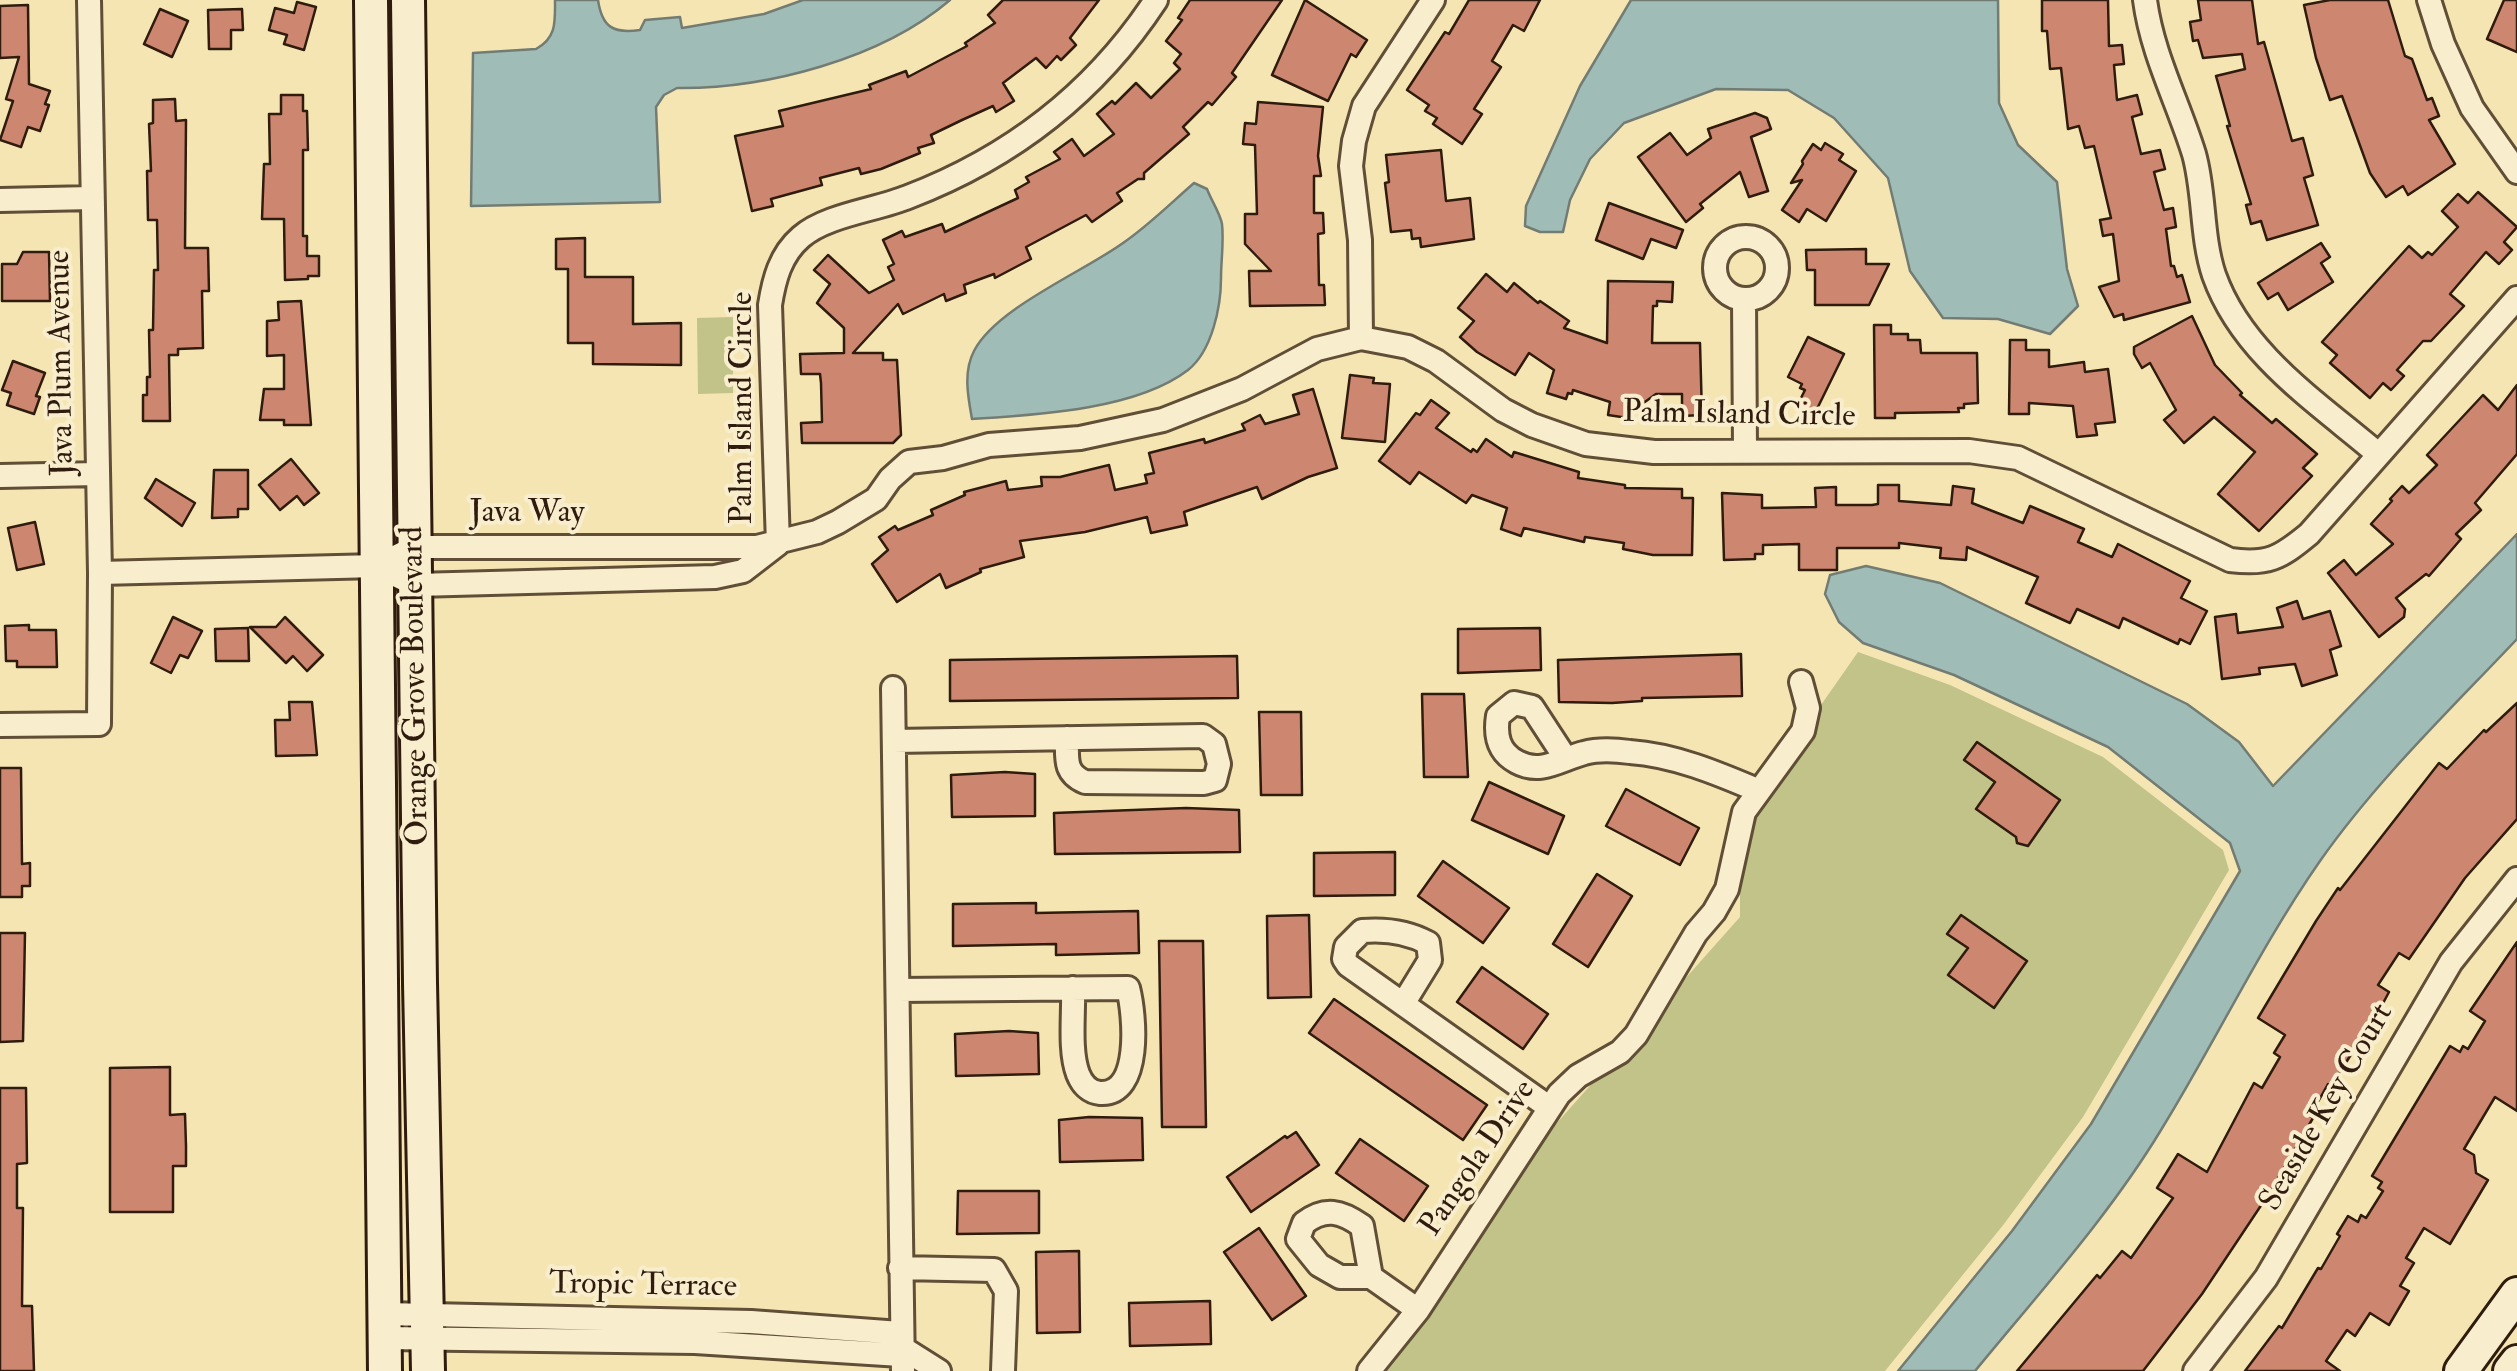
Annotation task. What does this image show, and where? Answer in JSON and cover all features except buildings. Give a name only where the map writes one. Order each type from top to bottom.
[{"type":"street","name":"Java Plum Avenue","points":[[0,725],[99,724],[90,0]]},
{"type":"street","name":"Orange Grove Boulevard","points":[[371,0],[385,1371]]},
{"type":"street","name":"Orange Grove Boulevard","points":[[408,0],[428,1341]]},
{"type":"street","name":"Palm Island Circle","points":[[778,544],[770,306],[774,281],[784,257],[801,236],[824,222],[944,183],[1019,141],[1106,66],[1156,0]]},
{"type":"street","points":[[1361,338],[1360,240],[1351,166],[1354,141],[1364,106],[1433,0]]},
{"type":"street","points":[[2146,0],[2157,56],[2184,122],[2199,173],[2213,272],[2230,312],[2265,358],[2378,454]]},
{"type":"street","points":[[2429,0],[2442,44],[2472,108],[2517,172]]},
{"type":"street","points":[[0,200],[92,198]]},
{"type":"street","name":"Palm Island Circle","points":[[377,566],[416,585],[715,577],[742,570],[778,544],[818,532],[876,499],[890,478],[910,462],[943,458],[989,445],[1080,438],[1163,420],[1242,390],[1317,348],[1361,338],[1408,347],[1436,361],[1503,410],[1575,441],[1654,452],[1969,450],[2018,458],[2230,560],[2255,563],[2281,556],[2309,534],[2517,298]]},
{"type":"street","points":[[1744,300],[1745,450]]},
{"type":"street","points":[[0,476],[97,474]]},
{"type":"street","name":"Java Way","points":[[100,573],[377,566],[415,547],[778,544]]},
{"type":"street","name":"Pangola Drive","points":[[1369,1371],[1418,1310],[1550,1108],[1578,1076],[1620,1052],[1636,1034],[1696,933],[1714,912],[1728,889],[1744,812],[1803,730],[1808,708],[1801,682]]},
{"type":"street","points":[[892,688],[901,1352],[939,1371]]},
{"type":"street","points":[[894,742],[1067,738],[1202,736],[1214,744],[1220,764],[1215,780],[1204,783],[1085,782],[1072,776],[1067,767],[1067,738]]},
{"type":"street","points":[[1566,759],[1588,752],[1634,752],[1709,769],[1757,790]]},
{"type":"street","name":"Seaside Key Court","points":[[2196,1371],[2266,1278],[2451,962],[2517,879]]},
{"type":"street","points":[[898,990],[1073,988],[1128,988],[1132,1048],[1129,1077],[1120,1090],[1103,1094],[1082,1084],[1076,1068],[1073,988]]},
{"type":"street","points":[[1402,1004],[1550,1108]]},
{"type":"street","points":[[900,1268],[994,1270],[1006,1292],[1003,1371]]},
{"type":"street","points":[[1372,1277],[1418,1310]]},
{"type":"street","points":[[2461,1371],[2517,1294]]},
{"type":"street","name":"Tropic Terrace","points":[[384,1326],[428,1341],[694,1342],[901,1352]]},
{"type":"street","points":[[2510,1371],[2517,1362]]},
{"type":"green space","points":[[733,317],[733,393],[698,394],[697,318]]},
{"type":"green space","points":[[1858,652],[1950,685],[2103,757],[2223,850],[2229,870],[2083,1117],[2004,1224],[1885,1371],[1380,1371],[1555,1125],[1740,917],[1740,821]]},
{"type":"water","points":[[555,0],[598,0],[602,17],[610,27],[631,31],[640,30],[645,20],[680,17],[682,28],[764,14],[803,0],[950,0],[891,39],[821,66],[748,83],[677,88],[664,95],[656,107],[660,202],[471,206],[473,53],[536,49],[543,45],[553,28]]},
{"type":"water","points":[[1631,0],[1998,0],[1999,103],[2018,145],[2057,182],[2067,269],[2078,306],[2050,334],[1998,319],[1943,318],[1910,271],[1888,178],[1834,118],[1788,90],[1716,89],[1624,123],[1590,159],[1570,200],[1563,232],[1540,232],[1525,226],[1526,206],[1580,86]]},
{"type":"water","points":[[1194,183],[1207,189],[1221,220],[1223,237],[1217,315],[1196,362],[1166,383],[1113,402],[972,419],[968,367],[985,335],[1020,306],[1132,236]]},
{"type":"water","points":[[2517,534],[2517,639],[2389,774],[2320,861],[2161,1130],[2119,1193],[1975,1371],[1898,1371],[2012,1231],[2091,1124],[2240,871],[2230,843],[2108,747],[1954,675],[1863,643],[1839,622],[1825,594],[1830,575],[1866,566],[1940,583],[2187,704],[2239,742],[2273,786]]}]
